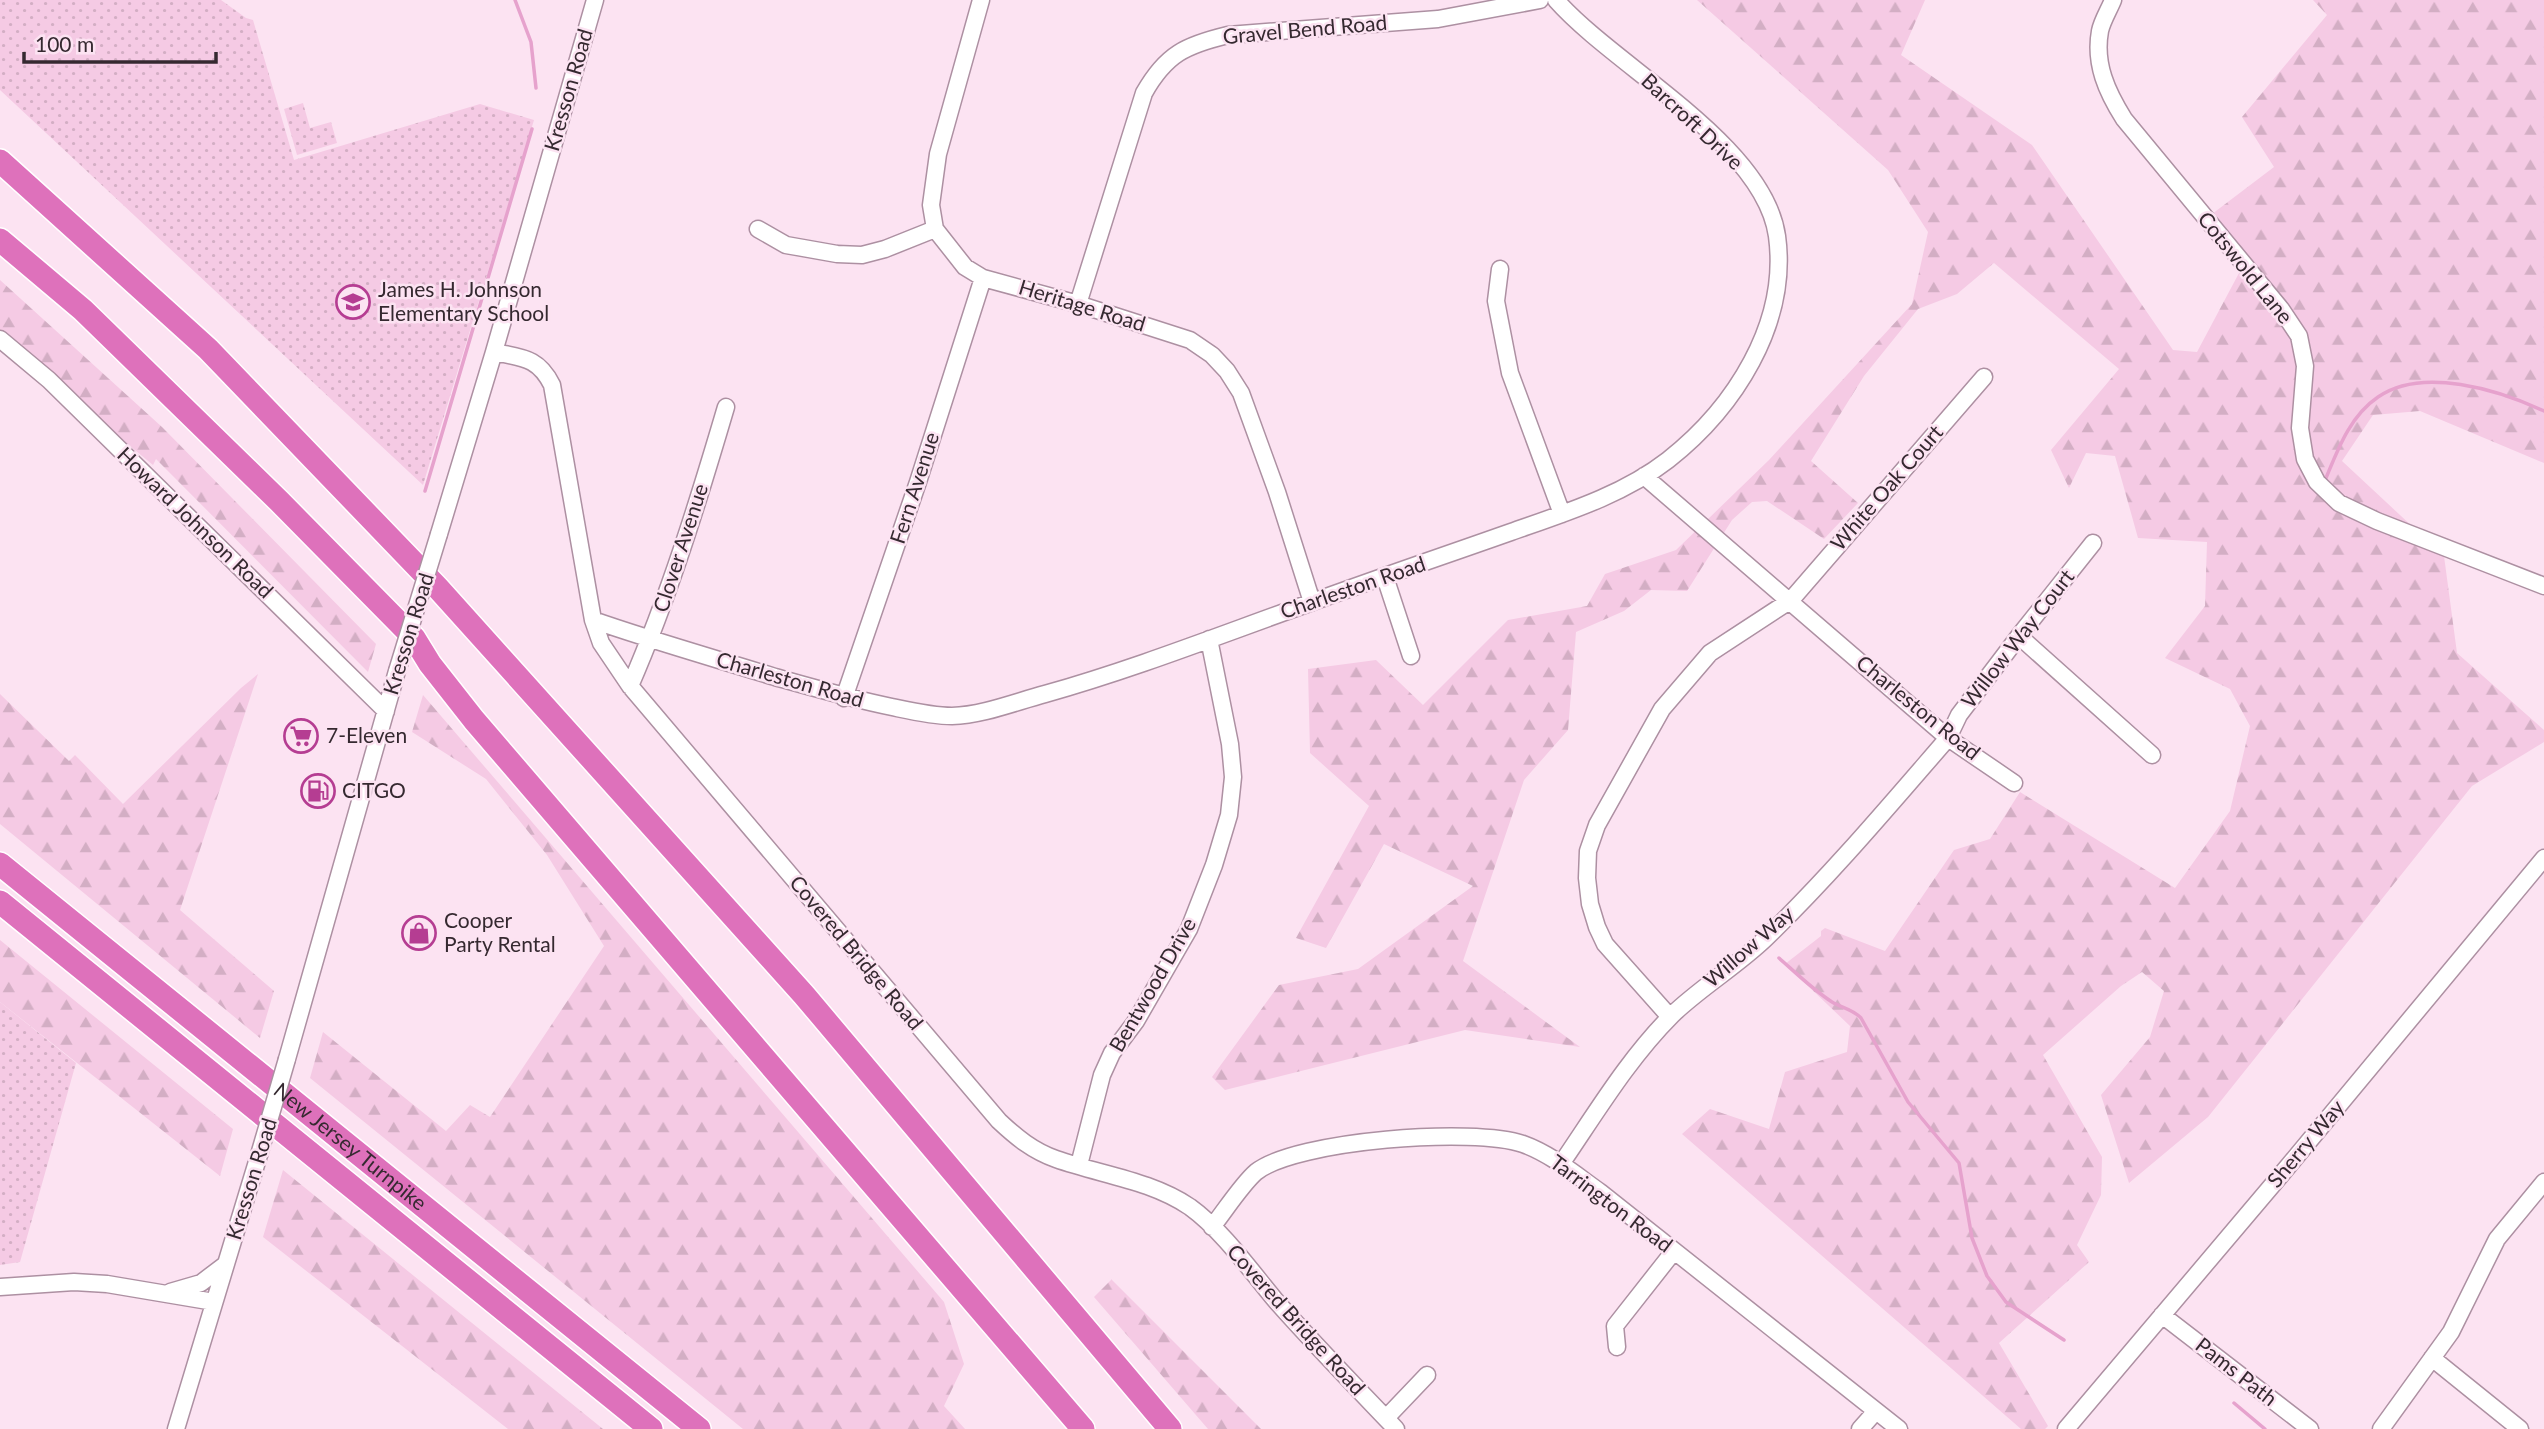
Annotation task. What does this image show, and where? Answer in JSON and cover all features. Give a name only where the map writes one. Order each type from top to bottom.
[{"type":"highway","points":[[0,161],[208,349],[376,521],[508,664],[804,995],[1170,1429]]},
{"type":"highway","points":[[0,240],[83,310],[279,501],[414,638],[430,664],[474,720],[1083,1429]]},
{"type":"highway","name":"New Jersey Turnpike","points":[[0,864],[699,1429]]},
{"type":"highway","name":"New Jersey Turnpike","points":[[0,902],[651,1429]]},
{"type":"street","name":"Kresson Road","points":[[176,1429],[287,1059],[397,671],[494,352],[594,0]]},
{"type":"street","points":[[758,229],[786,245],[837,254],[862,255],[935,229],[931,205],[939,154],[981,0]]},
{"type":"street","name":"Gravel Bend Road","points":[[1078,304],[1144,93],[1155,72],[1172,57],[1200,42],[1228,34],[1438,19],[1540,0]]},
{"type":"street","name":"Barcroft Drive","points":[[1556,0],[1573,19],[1658,87],[1736,158],[1765,197],[1777,234],[1778,273],[1771,317],[1754,358],[1730,398],[1700,432],[1666,461],[1644,475]]},
{"type":"street","name":"Cotswold Lane","points":[[2113,0],[2100,30],[2099,66],[2108,93],[2124,119],[2281,309],[2299,336],[2305,366],[2300,428],[2305,459],[2317,482],[2339,503],[2377,521],[2544,586]]},
{"type":"street","name":"Heritage Road","points":[[935,229],[965,267],[983,278],[1078,304],[1190,340],[1212,355],[1227,371],[1241,393],[1277,492],[1312,602]]},
{"type":"street","points":[[1500,269],[1496,300],[1510,373],[1562,514]]},
{"type":"street","name":"Fern Avenue","points":[[844,698],[918,482],[983,278]]},
{"type":"street","name":"Howard Johnson Road","points":[[0,339],[48,380],[386,711]]},
{"type":"street","name":"Covered Bridge Road","points":[[494,352],[538,364],[546,372],[552,385],[593,620],[601,643],[630,687],[999,1121],[1032,1148],[1055,1158],[1148,1186],[1173,1196],[1193,1209],[1391,1424]]},
{"type":"street","name":"White Oak Court","points":[[1670,1017],[1605,944],[1597,927],[1590,904],[1587,878],[1588,852],[1597,825],[1662,709],[1710,653],[1791,600],[1984,377]]},
{"type":"street","name":"Clover Avenue","points":[[630,687],[684,547],[726,407]]},
{"type":"street","name":"Charleston Road","points":[[593,620],[844,698],[919,713],[952,716],[1079,684],[1209,639],[1562,514],[1627,486],[1644,475],[1948,738],[2014,783]]},
{"type":"street","name":"Willow Way Court","points":[[1948,738],[1959,715],[2093,543]]},
{"type":"street","points":[[1385,577],[1411,656]]},
{"type":"street","points":[[2019,635],[2152,755]]},
{"type":"street","name":"Bentwood Drive","points":[[1079,1165],[1102,1075],[1112,1054],[1136,1021],[1189,929],[1214,865],[1229,815],[1233,777],[1230,744],[1209,639]]},
{"type":"street","name":"Willow Way","points":[[1561,1164],[1630,1062],[1670,1017],[1692,996],[1764,940],[1847,853],[1948,738]]},
{"type":"street","name":"Sherry Way","points":[[2066,1429],[2542,865]]},
{"type":"street","name":"Tarrington Road","points":[[1212,1227],[1256,1172],[1286,1157],[1350,1142],[1479,1137],[1524,1144],[1561,1164],[1899,1429]]},
{"type":"street","points":[[2381,1429],[2451,1332],[2497,1239],[2544,1182]]},
{"type":"street","points":[[1617,1347],[1615,1326],[1674,1251]]},
{"type":"street","points":[[163,1293],[201,1283],[226,1264]]},
{"type":"street","points":[[0,1287],[74,1282],[107,1284],[214,1302]]},
{"type":"street","name":"Pams Path","points":[[2162,1315],[2310,1429]]},
{"type":"street","points":[[2432,1358],[2520,1429]]},
{"type":"street","points":[[1391,1424],[1427,1375]]},
{"type":"street","points":[[1860,1429],[1876,1411]]},
{"type":"green space","name":"James H. Johnson Elementary School","points":[[0,0],[221,0],[253,20],[294,160],[480,104],[534,120],[423,485],[0,90]]},
{"type":"green space","points":[[1697,0],[1925,0],[1901,55],[2032,145],[2173,350],[2197,352],[2247,258],[2212,214],[2274,167],[2242,117],[2327,15],[2313,0],[2544,0],[2544,463],[2420,411],[2373,415],[2342,461],[2444,556],[2457,653],[2544,730],[2544,742],[2472,786],[2208,1117],[2129,1183],[2101,1095],[2150,1037],[2164,991],[2142,972],[2121,986],[2043,1055],[2102,1157],[2101,1195],[2077,1245],[2089,1262],[1999,1343],[2048,1426],[2045,1429],[2021,1429],[1682,1134],[1710,1109],[1769,1129],[1785,1072],[1847,1052],[1850,1026],[1785,964],[1821,936],[1821,931],[1825,928],[1885,951],[1954,850],[1990,839],[2020,792],[2175,888],[2230,811],[2250,726],[2230,689],[2165,658],[2205,606],[2207,542],[2138,538],[2115,456],[2086,453],[2069,488],[2051,450],[2119,369],[1994,263],[1957,294],[1918,309],[1864,376],[1811,461],[1858,503],[1824,539],[1767,501],[1752,502],[1732,520],[1687,591],[1651,590],[1624,611],[1576,632],[1568,730],[1524,780],[1463,961],[1580,1047],[1465,1030],[1225,1090],[1212,1077],[1279,985],[1358,969],[1473,886],[1384,844],[1326,948],[1296,938],[1369,806],[1310,753],[1308,669],[1376,660],[1423,705],[1508,620],[1587,606],[1605,574],[1676,550],[1769,460],[1912,304],[1928,232],[1888,170]]},
{"type":"green space","points":[[303,103],[310,128],[331,122],[337,143],[297,155],[284,109]]},
{"type":"green space","points":[[0,280],[162,427],[376,644],[368,672],[156,459],[153,465],[0,339]]},
{"type":"green space","points":[[258,674],[180,910],[274,991],[260,1038],[0,824],[0,694],[69,761],[75,755],[123,804]]},
{"type":"green space","points":[[423,695],[944,1302],[964,1364],[944,1406],[965,1429],[743,1429],[310,1078],[323,1032],[446,1131],[470,1105],[490,1117],[604,946],[547,855],[486,779],[412,732]]},
{"type":"green space","points":[[0,940],[233,1129],[220,1176],[0,1002]]},
{"type":"green space","points":[[0,1002],[76,1063],[20,1262],[0,1265]]},
{"type":"green space","points":[[283,1170],[603,1429],[508,1429],[263,1237]]},
{"type":"green space","points":[[1112,1279],[1261,1429],[1208,1429],[1094,1297]]},
{"type":"waterway","points":[[515,0],[531,42],[536,88]]},
{"type":"waterway","points":[[425,491],[532,129]]},
{"type":"waterway","points":[[2326,478],[2352,423],[2378,397],[2396,388],[2416,383],[2461,384],[2505,396],[2544,411]]},
{"type":"waterway","points":[[1779,958],[1825,997],[1861,1018],[1908,1102],[1959,1163],[1972,1238],[1987,1276],[2006,1302],[2064,1340]]},
{"type":"waterway","points":[[2234,1403],[2265,1429]]},
{"type":"place","name":"James H. Johnson Elementary School","points":[[353,302]]},
{"type":"place","name":"7-Eleven","points":[[301,736]]},
{"type":"place","name":"CITGO","points":[[318,791]]},
{"type":"place","name":"Cooper Party Rental","points":[[419,933]]}]
